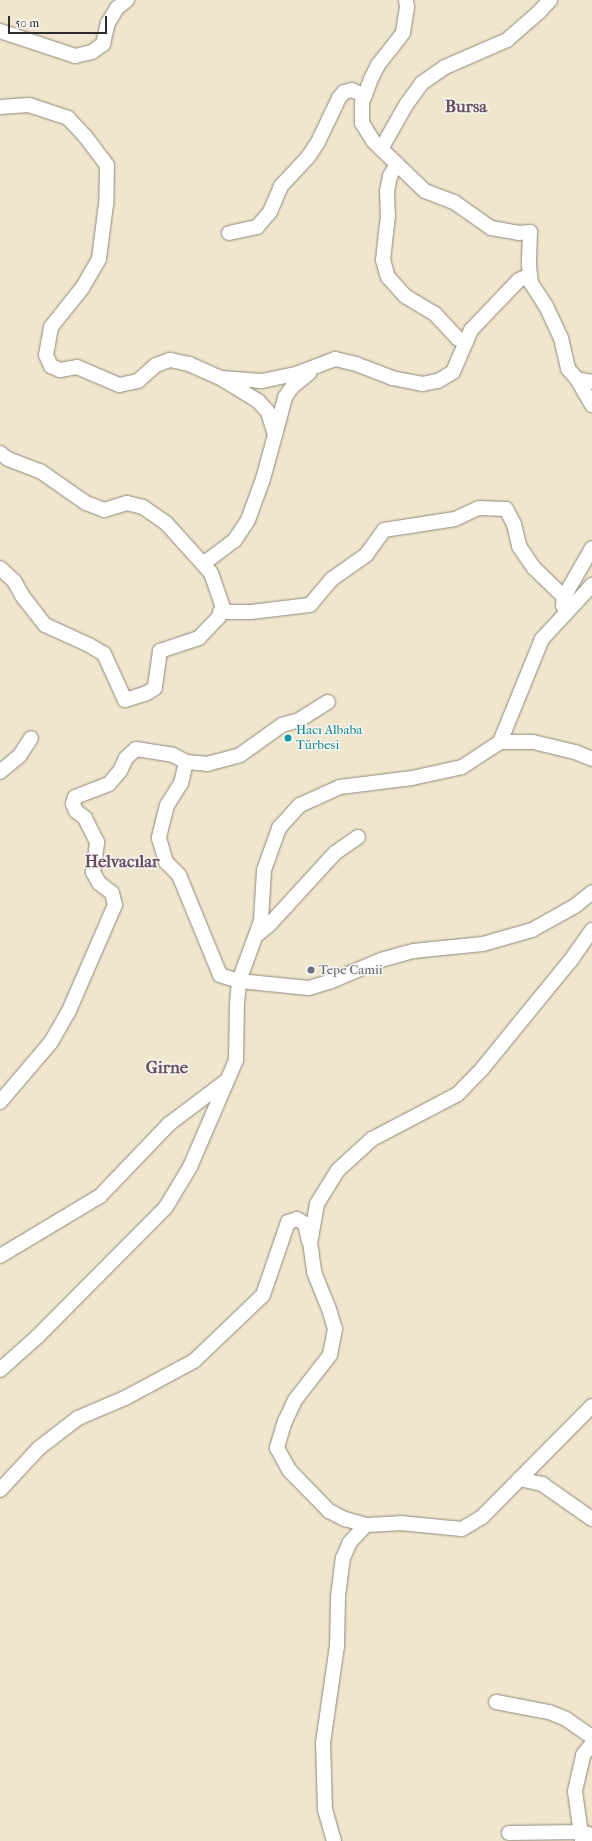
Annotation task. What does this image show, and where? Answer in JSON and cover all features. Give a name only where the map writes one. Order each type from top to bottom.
[{"type":"street","points":[[0,31],[75,56],[92,52],[103,44],[108,23],[117,8],[127,0]]},
{"type":"street","points":[[406,0],[407,7],[403,33],[378,65],[362,103],[362,123],[374,142],[425,191],[454,202],[491,228],[518,233],[530,232],[531,283],[546,306],[561,338],[568,369],[577,379],[592,404]]},
{"type":"street","points":[[381,148],[406,105],[422,84],[445,67],[507,40],[539,12],[550,0]]},
{"type":"street","points":[[229,233],[257,227],[270,212],[281,186],[308,157],[318,142],[339,98],[344,92],[352,90],[365,96]]},
{"type":"street","points":[[0,106],[29,105],[68,118],[85,136],[106,165],[106,204],[99,259],[83,287],[51,327],[46,355],[51,366],[60,370],[77,367],[119,385],[138,381],[156,365],[170,360],[189,364],[221,378],[258,401],[268,412],[275,435]]},
{"type":"street","points":[[396,164],[390,176],[387,191],[388,215],[383,260],[388,277],[405,296],[435,314],[457,338],[466,342]]},
{"type":"street","points":[[221,378],[262,381],[296,374],[335,359],[356,364],[392,378],[422,384],[438,381],[452,372],[472,330],[519,280],[530,275]]},
{"type":"street","points":[[203,564],[234,541],[248,520],[263,479],[285,397],[293,386],[316,366]]},
{"type":"street","points":[[577,379],[592,382]]},
{"type":"street","points":[[0,453],[8,459],[40,471],[66,490],[92,506],[104,510],[127,504],[142,507],[166,523],[211,573],[223,607],[218,618],[199,638],[175,644],[160,651],[155,688],[147,693],[125,700],[104,654],[89,645],[45,625],[23,597],[14,581],[0,568]]},
{"type":"street","points":[[220,612],[252,612],[310,605],[332,579],[366,555],[384,530],[455,519],[479,508],[506,509],[514,524],[519,546],[534,568],[564,597]]},
{"type":"street","points":[[562,617],[564,597],[592,548]]},
{"type":"street","points":[[500,742],[542,639],[592,585]]},
{"type":"street","points":[[0,1102],[51,1042],[68,1013],[115,905],[112,893],[99,883],[93,872],[97,842],[85,818],[76,811],[73,804],[75,797],[109,784],[120,770],[126,758],[136,749],[173,755],[186,762],[207,764],[240,755],[282,725],[299,720],[328,702]]},
{"type":"street","points":[[0,772],[20,755],[31,738]]},
{"type":"street","points":[[0,1370],[38,1336],[166,1207],[190,1167],[236,1060],[239,981],[261,921],[264,870],[279,828],[300,805],[340,787],[412,778],[462,767],[500,742],[533,742],[575,752],[592,759]]},
{"type":"street","points":[[186,762],[181,783],[167,805],[159,838],[166,862],[179,875],[220,975],[239,981],[309,988],[329,982],[381,960],[413,951],[483,944],[532,930],[575,906],[592,892]]},
{"type":"street","points":[[256,936],[335,854],[358,837]]},
{"type":"street","points":[[310,1242],[317,1204],[338,1170],[372,1139],[458,1094],[482,1069],[570,961],[592,930]]},
{"type":"street","points":[[0,1256],[100,1196],[169,1124],[227,1081]]},
{"type":"street","points":[[0,1490],[39,1448],[78,1418],[125,1398],[194,1361],[263,1295],[288,1222],[297,1219],[304,1224],[310,1242],[314,1272],[328,1306],[335,1329],[330,1355],[295,1400],[285,1421],[277,1448],[290,1471],[329,1511],[345,1519],[366,1525],[400,1523],[462,1529],[482,1517],[592,1406]]},
{"type":"street","points":[[519,1479],[542,1484],[592,1520]]},
{"type":"street","points":[[334,1841],[325,1809],[323,1743],[337,1646],[338,1597],[343,1558],[350,1542],[366,1525]]},
{"type":"street","points":[[496,1702],[549,1712],[566,1719],[592,1737]]},
{"type":"street","points":[[509,1833],[585,1836],[576,1791],[583,1755],[592,1744]]},
{"type":"place","name":"Hacı Albaba Türbesi","points":[[288,738]]},
{"type":"place","name":"Tepe Camii","points":[[311,970]]},
{"type":"district","name":"Bursa","points":[[466,107]]},
{"type":"district","name":"Helvacılar","points":[[122,862]]},
{"type":"district","name":"Girne","points":[[167,1068]]}]
